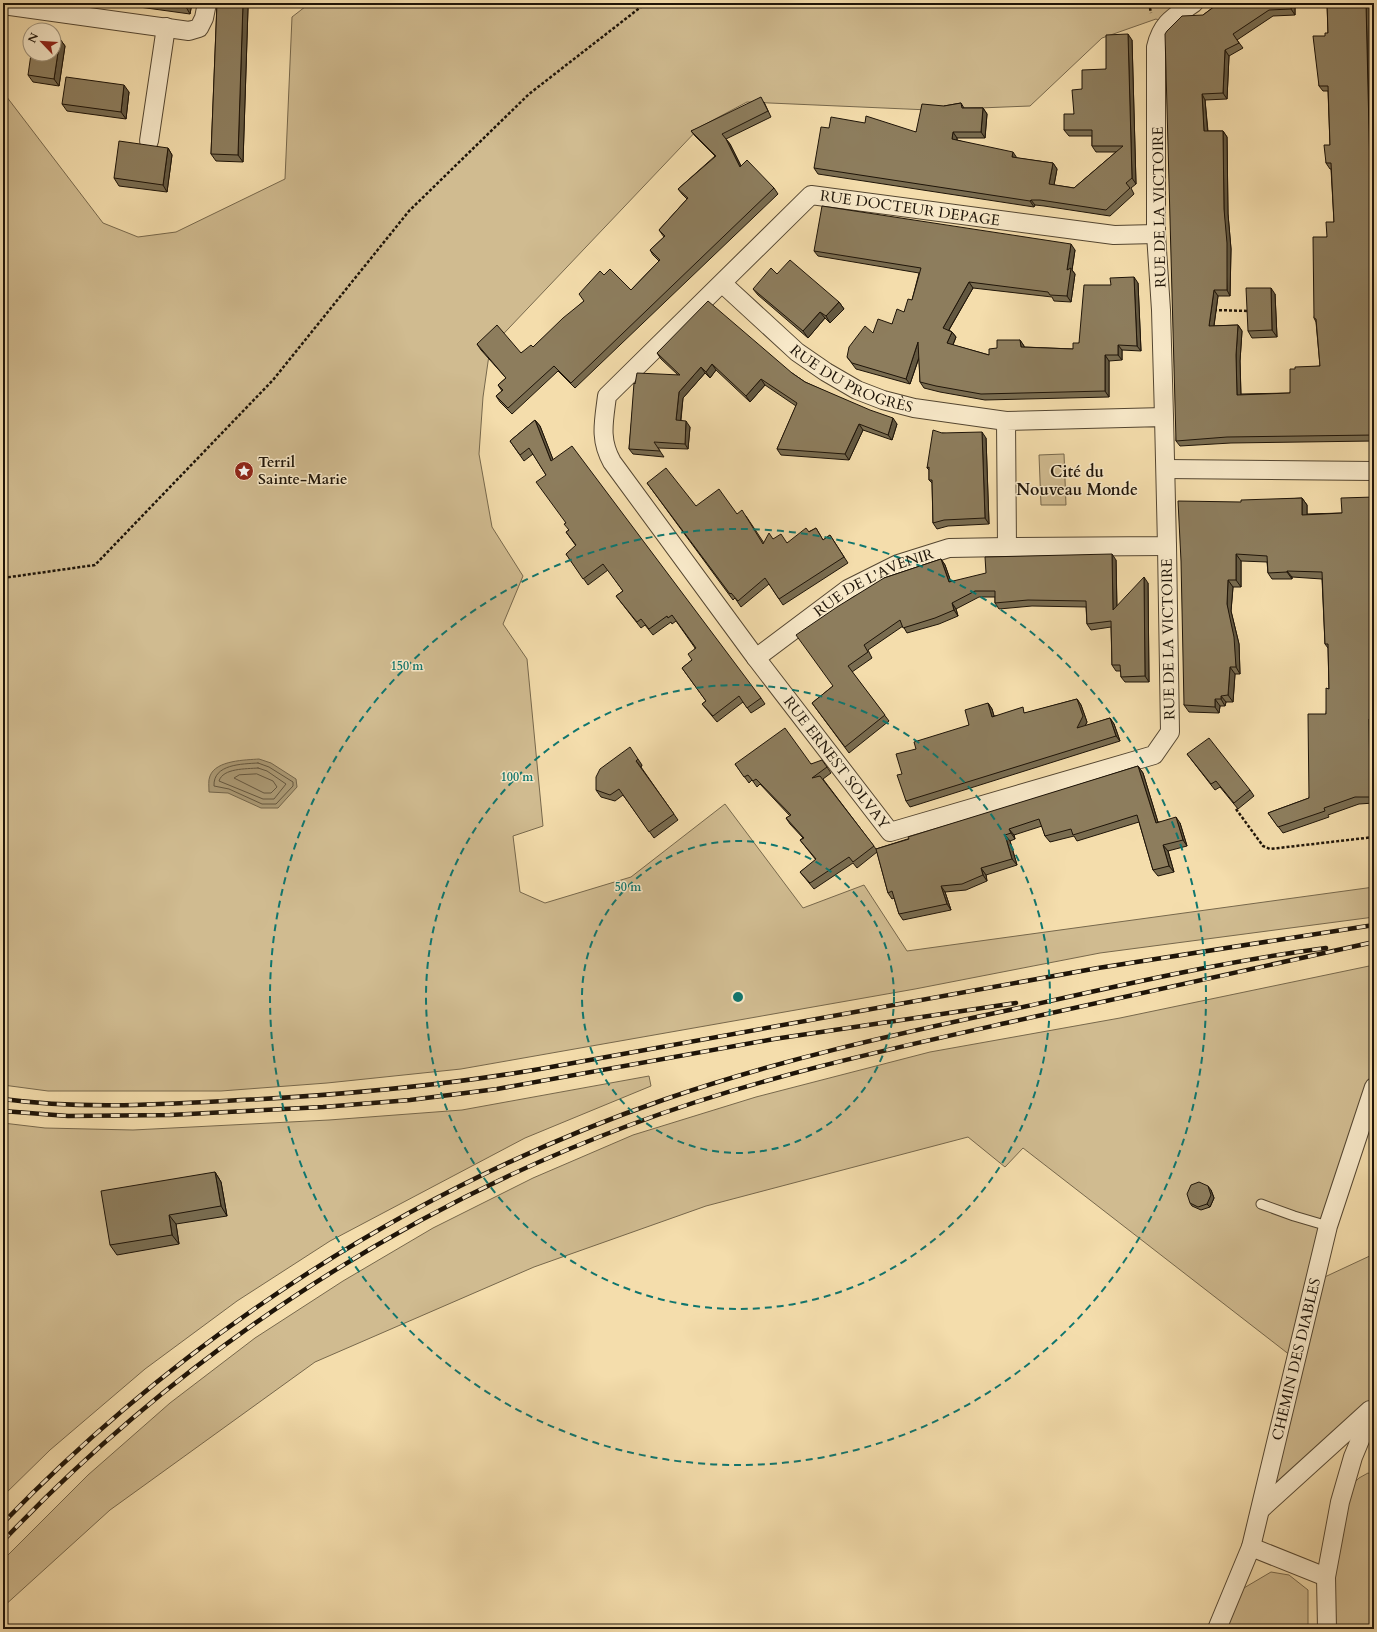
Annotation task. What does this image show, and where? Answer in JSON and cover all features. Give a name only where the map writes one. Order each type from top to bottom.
[{"type":"street","points":[[3,5],[84,9],[189,31],[199,28],[204,18],[207,3]]},
{"type":"street","name":"RUE DE LA VICTOIRE","points":[[1170,732],[1166,468],[1161,310],[1156,234],[1156,46],[1159,35],[1166,23],[1194,3]]},
{"type":"street","points":[[149,141],[166,27]]},
{"type":"street","name":"RUE DOCTEUR DEPAGE","points":[[604,449],[603,428],[607,396],[723,284],[812,195],[1114,236],[1156,234]]},
{"type":"street","name":"RUE DU PROGRÈS","points":[[723,284],[797,352],[826,372],[857,390],[914,408],[1006,421],[1164,417]]},
{"type":"street","points":[[1006,421],[1008,547]]},
{"type":"street","name":"RUE ERNEST SOLVAY","points":[[604,449],[756,658],[890,832],[1154,755],[1170,732]]},
{"type":"street","points":[[1166,468],[1374,471]]},
{"type":"street","name":"RUE DE L'AVENIR","points":[[756,658],[848,589],[898,564],[949,548],[1167,546]]},
{"type":"street","name":"CHEMIN DES DIABLES","points":[[1217,1629],[1251,1547],[1328,1226],[1374,1087]]},
{"type":"street","points":[[1261,1509],[1374,1407]]},
{"type":"street","points":[[1327,1629],[1326,1577],[1340,1502],[1353,1457],[1365,1428],[1374,1412]]},
{"type":"street","points":[[1365,1428],[1374,1445]]},
{"type":"street","points":[[1251,1547],[1326,1577]]},
{"type":"lane","points":[[1261,1204],[1328,1226]]},
{"type":"path","points":[[3,578],[95,565],[273,380],[409,211],[529,94],[646,3]]},
{"type":"path","points":[[1209,310],[1249,311]]},
{"type":"path","points":[[1236,809],[1263,846],[1270,849],[1374,838]]},
{"type":"shaded area","name":"Terril Sainte-Marie","points":[[310,3],[1194,3],[1164,23],[1156,19],[1102,38],[1030,106],[929,110],[747,102],[700,127],[490,348],[483,397],[479,454],[492,527],[523,576],[503,624],[527,659],[543,826],[513,836],[520,892],[545,903],[631,877],[725,804],[803,908],[864,885],[907,951],[1374,887],[1374,917],[1100,953],[915,989],[461,1069],[327,1083],[221,1091],[48,1091],[3,1085],[3,92],[103,223],[138,237],[176,232],[285,179],[292,17]]},
{"type":"shaded area","points":[[1064,454],[1066,505],[1041,505],[1039,455]]},
{"type":"shaded area","points":[[1374,965],[1374,1087],[1314,1282],[1374,1254],[1374,1407],[1261,1509],[1295,1359],[1023,1148],[1005,1167],[968,1137],[706,1206],[534,1267],[315,1362],[110,1510],[3,1607],[3,1560],[88,1475],[170,1403],[255,1338],[343,1281],[433,1228],[533,1178],[633,1135],[756,1097],[930,1052],[1120,1018]]},
{"type":"shaded area","points":[[649,1076],[651,1086],[525,1138],[330,1241],[237,1301],[145,1369],[50,1450],[3,1496],[3,1123],[45,1128],[133,1130],[329,1120],[462,1110]]},
{"type":"shaded area","points":[[1368,1473],[1374,1475],[1374,1629],[1327,1629],[1326,1577],[1349,1488],[1359,1478]]},
{"type":"shaded area","points":[[1271,1572],[1289,1575],[1308,1590],[1308,1629],[1217,1629],[1232,1595]]},
{"type":"water","points":[[259,759],[271,763],[296,779],[297,787],[278,808],[261,808],[228,793],[209,792],[209,778],[213,771],[218,767],[232,762]]},
{"type":"building","points":[[157,3],[186,3],[186,7]]},
{"type":"building","points":[[217,3],[243,3],[238,155],[211,154]]},
{"type":"building","points":[[1219,3],[1291,3],[1291,9],[1269,10],[1233,34],[1239,43],[1225,50],[1223,93],[1202,94],[1204,131],[1223,131],[1224,209],[1227,243],[1227,290],[1214,290],[1209,326],[1238,325],[1236,355],[1237,395],[1290,393],[1290,369],[1295,369],[1295,367],[1320,366],[1316,319],[1314,318],[1313,237],[1327,237],[1326,222],[1334,222],[1331,163],[1326,163],[1324,145],[1330,145],[1328,86],[1319,86],[1313,36],[1325,36],[1325,33],[1328,33],[1327,3],[1366,3],[1374,340],[1374,435],[1227,437],[1176,441],[1165,34],[1182,16],[1203,15]]},
{"type":"building","points":[[1128,34],[1132,178],[1126,183],[1130,188],[1106,210],[1040,200],[1030,201],[814,168],[821,127],[829,128],[831,117],[865,123],[866,116],[916,132],[922,104],[944,106],[961,103],[962,108],[983,108],[981,132],[953,132],[952,139],[1013,152],[1012,157],[1053,163],[1049,184],[1074,188],[1123,146],[1092,146],[1092,130],[1064,130],[1064,114],[1074,114],[1072,90],[1082,89],[1082,70],[1106,69],[1106,35]]},
{"type":"building","points":[[30,62],[57,62],[54,79],[28,75]]},
{"type":"building","points":[[66,77],[124,85],[121,112],[62,104]]},
{"type":"building","points":[[761,97],[768,111],[722,134],[740,167],[747,160],[774,188],[571,383],[554,366],[508,408],[496,396],[503,390],[498,385],[506,378],[477,344],[497,325],[521,353],[531,345],[533,347],[563,318],[584,301],[579,294],[600,271],[604,275],[610,269],[631,290],[660,260],[650,250],[665,236],[659,230],[688,198],[678,189],[716,156],[691,131]]},
{"type":"building","points":[[119,141],[168,148],[163,185],[114,178]]},
{"type":"building","points":[[822,206],[1071,244],[1067,270],[1071,268],[1067,296],[1050,295],[1048,292],[969,282],[943,328],[952,332],[947,343],[989,355],[989,349],[997,348],[997,340],[1020,340],[1021,347],[1073,349],[1073,343],[1079,343],[1084,285],[1111,285],[1110,278],[1134,277],[1137,346],[1118,345],[1118,355],[1105,355],[1105,391],[981,394],[920,382],[918,342],[906,379],[852,363],[847,357],[849,347],[865,326],[873,333],[878,319],[892,324],[897,309],[904,312],[908,299],[912,300],[921,268],[814,251]]},
{"type":"building","points":[[790,260],[839,302],[826,316],[820,312],[803,331],[753,289],[771,268],[777,274]]},
{"type":"building","points":[[1246,288],[1271,288],[1272,330],[1248,331]]},
{"type":"building","points":[[708,301],[792,373],[805,382],[870,410],[893,418],[888,435],[859,424],[845,454],[777,449],[797,403],[761,379],[746,396],[712,364],[706,372],[701,367],[679,392],[676,420],[686,421],[685,444],[654,442],[660,451],[629,449],[634,383],[635,384],[637,373],[680,375],[657,353]]},
{"type":"building","points":[[535,420],[551,461],[572,446],[761,698],[747,708],[739,696],[713,716],[702,704],[706,701],[682,668],[692,660],[688,654],[696,648],[672,615],[668,618],[667,616],[649,629],[641,619],[637,622],[616,596],[623,591],[603,564],[583,579],[566,554],[576,545],[566,532],[569,530],[564,524],[566,523],[536,482],[546,475],[529,448],[520,455],[510,441]]},
{"type":"building","points":[[933,430],[942,433],[982,432],[985,518],[944,520],[933,523],[932,480],[929,480],[929,467],[927,468]]},
{"type":"building","points":[[666,468],[696,506],[719,489],[737,514],[742,510],[763,544],[769,533],[773,539],[781,534],[787,543],[806,528],[809,532],[816,528],[823,540],[830,535],[844,557],[779,599],[765,578],[738,601],[731,593],[730,594],[647,483]]},
{"type":"building","points":[[1374,497],[1374,719],[1369,719],[1370,781],[1374,781],[1374,797],[1355,797],[1324,808],[1325,811],[1278,827],[1268,813],[1309,798],[1308,714],[1326,714],[1326,688],[1329,689],[1328,644],[1325,644],[1322,572],[1287,571],[1268,573],[1267,556],[1236,554],[1236,580],[1228,580],[1227,604],[1234,637],[1236,667],[1230,667],[1228,695],[1221,696],[1221,699],[1215,699],[1215,707],[1184,705],[1181,561],[1178,501],[1241,502],[1241,500],[1302,498],[1302,515],[1342,513],[1341,498]]},
{"type":"building","points":[[1112,554],[1113,610],[1144,577],[1145,676],[1121,677],[1120,665],[1112,665],[1111,621],[1087,624],[1086,601],[1028,600],[995,603],[995,591],[975,591],[952,603],[954,610],[935,618],[903,628],[900,620],[864,645],[868,652],[848,666],[885,715],[845,747],[812,703],[833,686],[796,635],[837,607],[884,578],[941,559],[949,582],[986,573],[985,557]]},
{"type":"building","points":[[1077,699],[1083,716],[1077,728],[1110,718],[1116,736],[906,801],[897,775],[902,774],[896,754],[916,749],[914,742],[969,725],[965,710],[988,703],[992,717],[1023,707],[1024,713]]},
{"type":"building","points":[[785,728],[811,764],[822,760],[827,767],[812,778],[820,776],[874,846],[853,862],[849,857],[810,883],[800,872],[816,859],[800,840],[804,838],[786,818],[791,815],[756,779],[753,781],[748,775],[744,777],[735,764]]},
{"type":"building","points":[[1209,738],[1250,790],[1234,803],[1216,781],[1211,784],[1187,754]]},
{"type":"building","points":[[630,747],[638,759],[636,761],[674,814],[649,832],[619,789],[610,795],[596,790],[596,777],[600,769]]},
{"type":"building","points":[[1138,766],[1156,823],[1176,817],[1183,840],[1163,845],[1169,866],[1153,870],[1137,815],[1073,835],[1071,829],[1045,836],[1039,819],[1009,829],[1011,833],[1005,835],[1012,859],[981,868],[983,875],[962,884],[941,886],[947,904],[899,914],[892,891],[888,893],[876,849],[909,839],[908,837]]},
{"type":"building","points":[[215,1172],[221,1206],[169,1215],[172,1235],[110,1245],[101,1191]]},
{"type":"building","points":[[1199,1182],[1208,1186],[1211,1195],[1207,1204],[1198,1207],[1190,1203],[1187,1194],[1191,1185]]},
{"type":"building","points":[[1374,1198],[1374,1206],[1371,1200]]},
{"type":"railway","points":[[3,1099],[86,1105],[169,1104],[264,1099],[422,1086],[540,1069],[1098,968],[1374,925]]},
{"type":"railway","points":[[3,1541],[70,1474],[141,1411],[215,1352],[293,1297],[373,1247],[457,1201],[542,1161],[630,1125],[677,1108],[772,1079],[821,1066],[966,1032],[1374,942]]},
{"type":"railway","points":[[3,1523],[73,1454],[148,1389],[226,1329],[308,1273],[393,1222],[481,1176],[571,1135],[663,1100],[706,1086],[750,1072],[837,1049],[1169,975],[1247,960],[1326,948]]},
{"type":"railway","points":[[3,1111],[68,1116],[170,1115],[323,1107],[410,1100],[497,1089],[774,1039],[1016,1003]]},
{"type":"place","name":"Terril Sainte-Marie","points":[[244,471]]},
{"type":"district","name":"Cité du Nouveau Monde","points":[[1077,480]]}]
